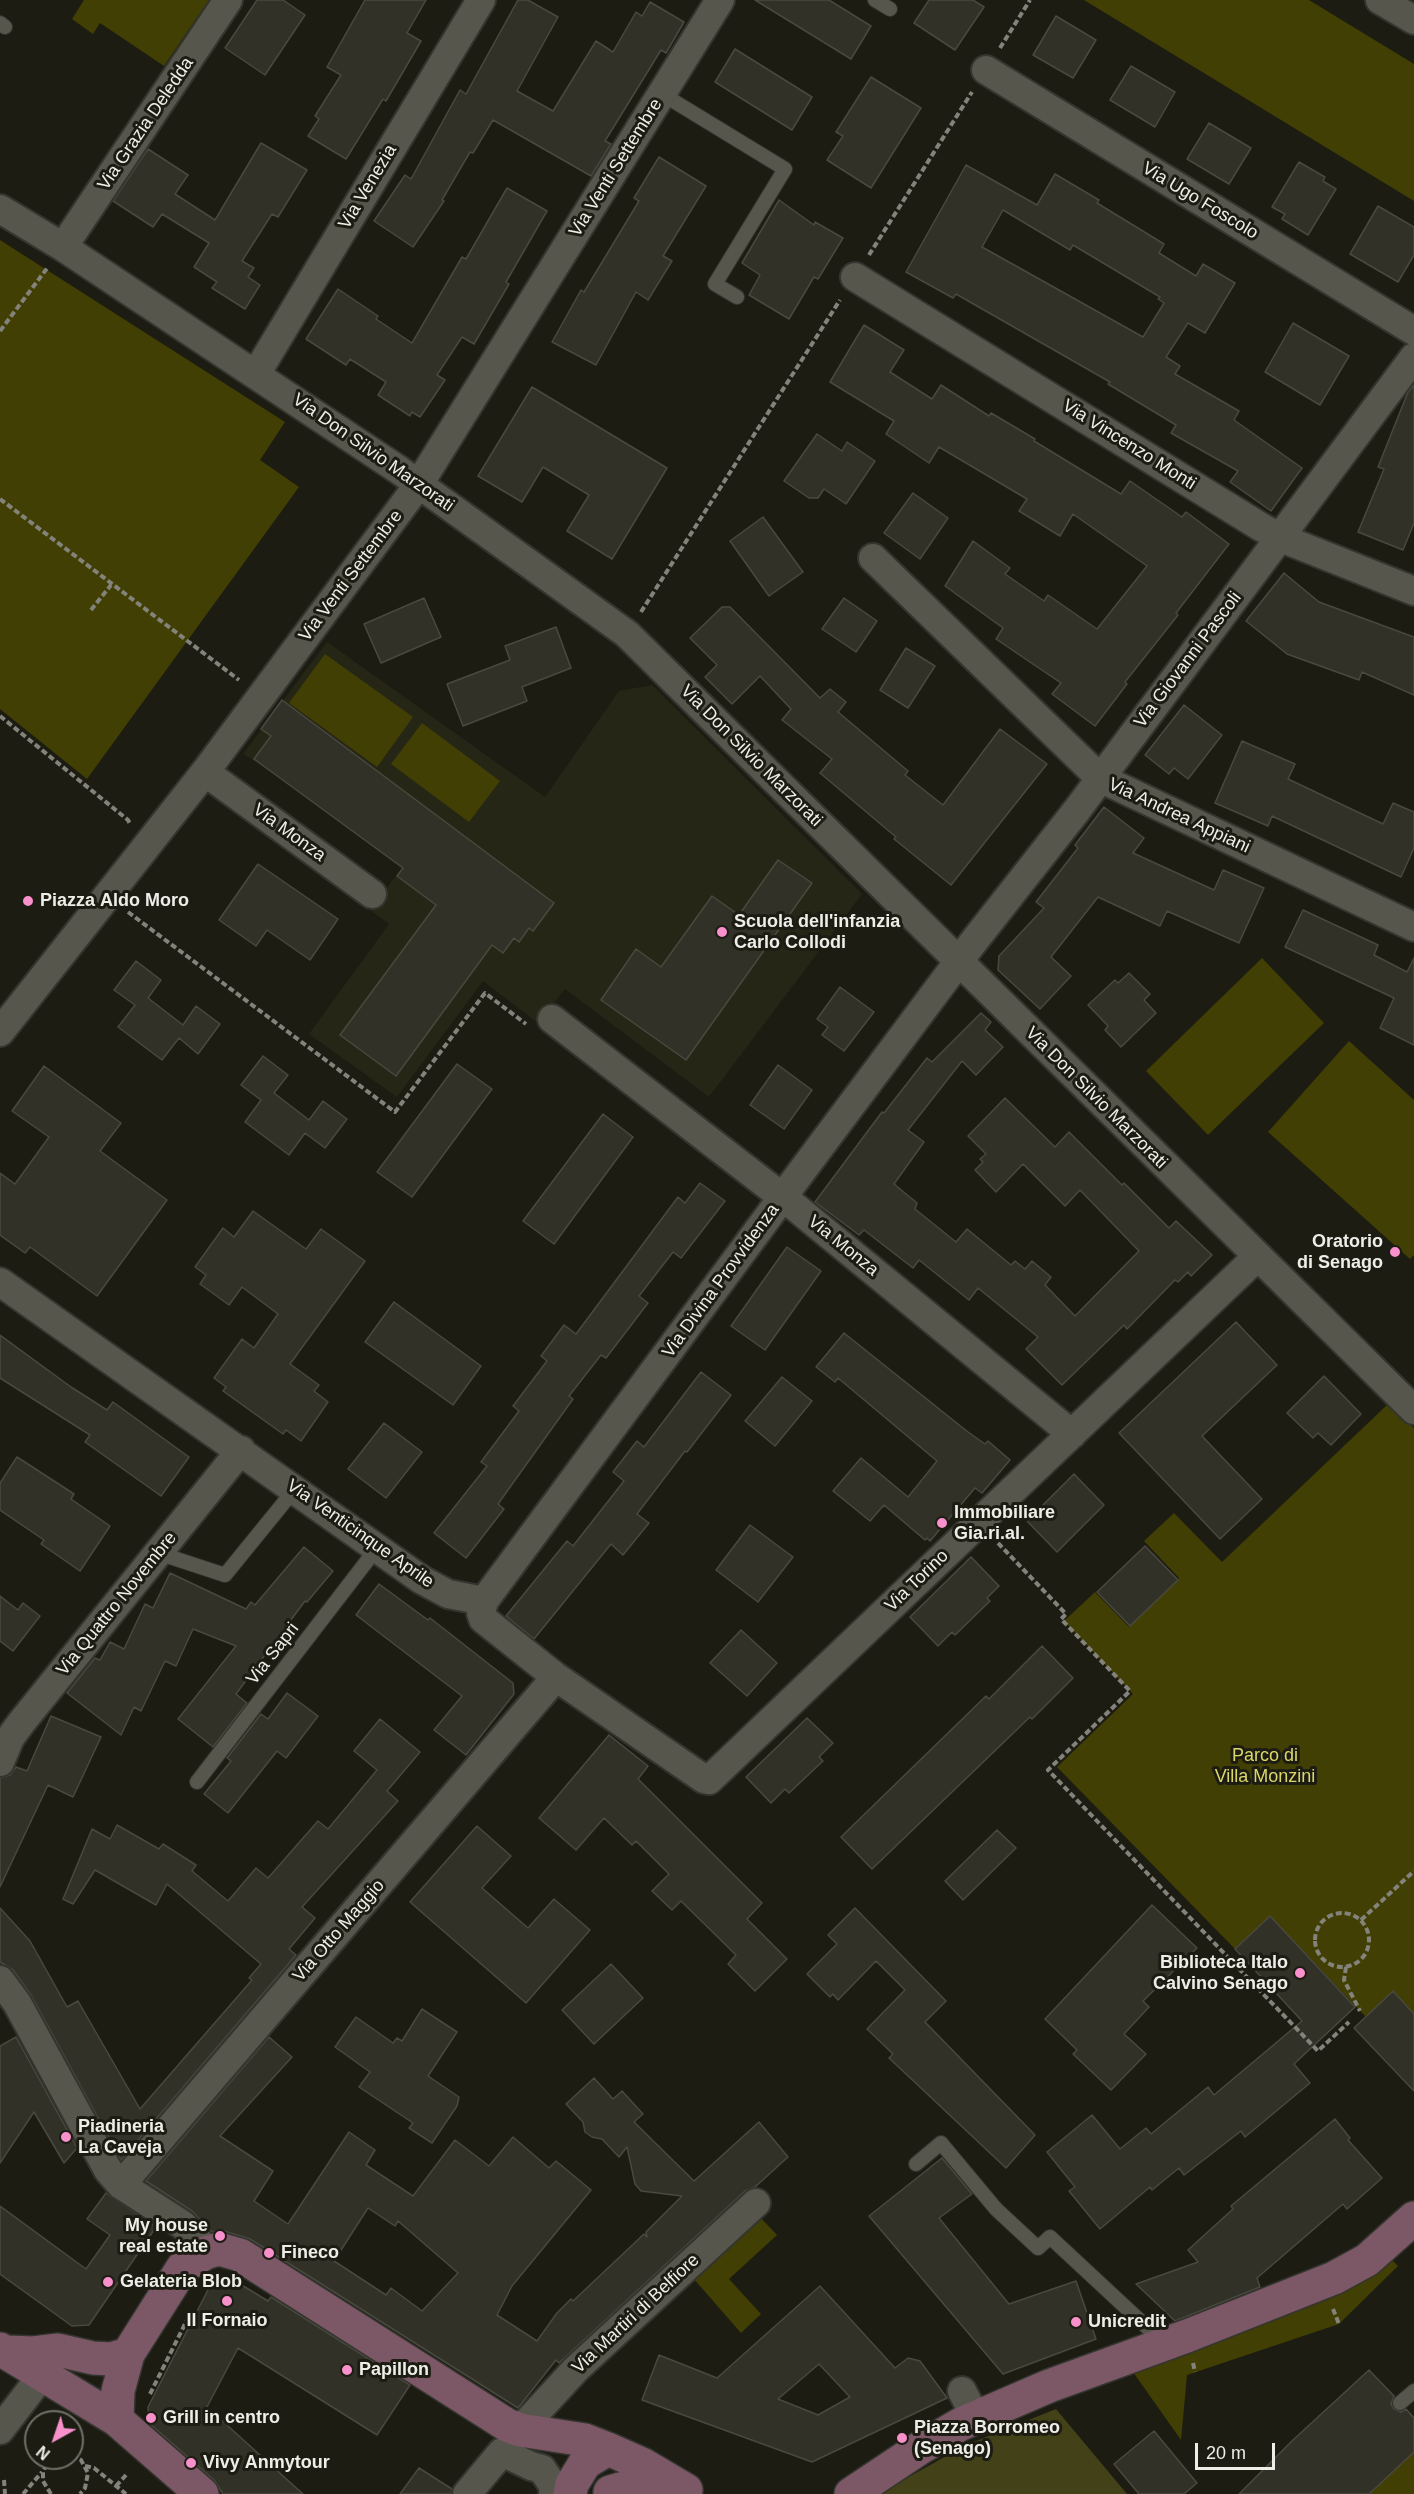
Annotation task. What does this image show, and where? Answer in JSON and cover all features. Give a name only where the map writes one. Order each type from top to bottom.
[{"type":"street","name":"Via Grazia Deledda","points":[[63,247],[228,0]]},
{"type":"street","name":"Via Venezia","points":[[256,374],[482,0]]},
{"type":"street","name":"Via Venti Settembre","points":[[0,1032],[205,772],[419,484],[720,0]]},
{"type":"street","points":[[1380,0],[1414,20]]},
{"type":"street","name":"Via Ugo Foscolo","points":[[986,70],[1414,331]]},
{"type":"street","name":"Via Don Silvio Marzorati","points":[[0,209],[63,247],[419,484],[627,633],[1414,1410]]},
{"type":"street","name":"Via Vincenzo Monti","points":[[855,277],[1281,538],[1414,591]]},
{"type":"street","name":"Via Giovanni Pascoli","points":[[959,962],[1077,810],[1414,357]]},
{"type":"street","name":"Via Andrea Appiani","points":[[873,558],[1100,778],[1414,927]]},
{"type":"street","name":"Via Monza","points":[[205,772],[372,894]]},
{"type":"street","name":"Via Divina Provvidenza","points":[[484,1601],[959,962]]},
{"type":"street","name":"Via Monza","points":[[552,1019],[783,1197],[1072,1434]]},
{"type":"street","name":"Via Torino","points":[[556,1677],[707,1780],[1257,1257]]},
{"type":"street","name":"Via Venticinque Aprile","points":[[0,1282],[295,1488],[422,1580],[448,1594],[484,1601]]},
{"type":"street","name":"Via Quattro Novembre","points":[[0,1762],[10,1738],[21,1723],[241,1450]]},
{"type":"street","points":[[484,1601],[481,1613],[487,1624],[556,1677]]},
{"type":"street","name":"Via Otto Maggio","points":[[121,2185],[556,1677]]},
{"type":"street","points":[[0,1980],[17,2003],[108,2170],[121,2185],[183,2225],[200,2243],[205,2253]]},
{"type":"street","name":"Via Martiri di Belfiore","points":[[520,2430],[576,2369],[756,2203]]},
{"type":"street","points":[[851,2494],[920,2448],[969,2405],[1049,2386],[1165,2345],[1334,2278],[1367,2260],[1414,2218]]},
{"type":"street","points":[[117,2420],[118,2391],[128,2354],[183,2267],[205,2253],[219,2250],[240,2255],[507,2425],[520,2430],[585,2440],[642,2464],[691,2492]]},
{"type":"street","points":[[3,2350],[66,2351],[93,2358],[111,2359],[128,2354]]},
{"type":"street","points":[[3,2350],[117,2420],[202,2494]]},
{"type":"street","points":[[0,2430],[43,2374],[66,2351]]},
{"type":"street","points":[[608,2449],[613,2474],[609,2493],[635,2485],[660,2486],[691,2492]]},
{"type":"street","points":[[570,2494],[572,2484],[585,2463],[608,2449]]},
{"type":"street","points":[[467,2494],[502,2452],[542,2469],[554,2487],[553,2494]]},
{"type":"lane","points":[[875,0],[890,9]]},
{"type":"lane","points":[[662,94],[785,169],[715,284],[737,297]]},
{"type":"lane","points":[[158,1552],[225,1575],[295,1488]]},
{"type":"lane","name":"Via Sapri","points":[[197,1782],[377,1548]]},
{"type":"lane","points":[[916,2164],[941,2144],[996,2209],[1038,2247],[1050,2237],[1165,2345]]},
{"type":"lane","points":[[1400,2403],[1414,2391]]},
{"type":"path","points":[[627,633],[1030,0]]},
{"type":"path","points":[[0,331],[63,247]]},
{"type":"path","points":[[0,499],[244,684]]},
{"type":"path","points":[[91,610],[111,585]]},
{"type":"path","points":[[0,716],[128,820],[134,832]]},
{"type":"path","points":[[125,910],[395,1112],[485,993],[540,1034],[552,1019]]},
{"type":"path","points":[[978,1523],[1066,1614],[1061,1619],[1130,1691],[1048,1770],[1318,2051],[1349,2022]]},
{"type":"path","points":[[1361,1920],[1414,1871]]},
{"type":"path","points":[[1347,1912],[1361,1920],[1369,1935],[1366,1952],[1354,1964],[1346,1967],[1331,1965],[1323,1960],[1314,1941],[1315,1932],[1324,1919],[1331,1914],[1347,1912]]},
{"type":"path","points":[[1317,1966],[1323,1960]]},
{"type":"path","points":[[1346,1967],[1344,1980],[1360,2011]]},
{"type":"path","points":[[1331,2303],[1339,2324]]},
{"type":"path","points":[[145,2404],[193,2310]]},
{"type":"path","points":[[80,2494],[88,2481],[85,2466],[94,2468],[126,2494]]},
{"type":"path","points":[[23,2494],[43,2472]]},
{"type":"path","points":[[43,2472],[43,2481],[51,2494]]},
{"type":"path","points":[[116,2486],[126,2475]]},
{"type":"path","points":[[4,2480],[4,2494]]},
{"type":"shaded area","points":[[327,642],[545,797],[619,691],[652,685],[862,894],[709,1097],[565,989],[538,1023],[483,981],[397,1097],[309,1034],[389,924],[370,910],[402,868],[270,770],[243,754]]},
{"type":"shaded area","points":[[1056,2409],[1127,2494],[878,2494],[966,2445]]},
{"type":"green space","points":[[84,0],[209,0],[164,66],[100,23],[93,34],[72,19]]},
{"type":"green space","points":[[1084,0],[1309,0],[1414,64],[1414,201]]},
{"type":"green space","points":[[0,240],[285,422],[260,460],[299,487],[87,779],[0,709]]},
{"type":"green space","points":[[325,654],[413,717],[377,767],[289,703]]},
{"type":"green space","points":[[422,723],[500,781],[469,822],[391,764]]},
{"type":"green space","points":[[1262,958],[1324,1023],[1208,1135],[1146,1071]]},
{"type":"green space","points":[[1349,1041],[1414,1100],[1414,1255],[1410,1259],[1268,1132]]},
{"type":"green space","name":"Parco di Villa Monzini","points":[[1387,1405],[1414,1428],[1414,2014],[1393,1992],[1366,2017],[1270,1916],[1235,1949],[1057,1767],[1133,1694],[1064,1621],[1095,1592],[1129,1627],[1179,1578],[1144,1541],[1174,1513],[1222,1562]]},
{"type":"green space","points":[[759,2216],[777,2235],[729,2279],[761,2314],[741,2333],[693,2278]]},
{"type":"green space","points":[[1393,2261],[1398,2266],[1339,2324],[1187,2375],[1181,2440],[1133,2372],[1364,2279]]},
{"type":"green space","points":[[1414,2452],[1414,2494],[1369,2494]]},
{"type":"building","points":[[257,0],[283,0],[305,15],[265,75],[225,48]]},
{"type":"building","points":[[365,0],[426,0],[407,33],[421,41],[386,101],[383,99],[346,159],[308,136],[319,119],[315,116],[341,75],[327,67]]},
{"type":"building","points":[[518,0],[528,0],[558,17],[517,91],[553,111],[596,41],[613,52],[636,12],[642,16],[650,2],[684,22],[666,53],[661,50],[605,141],[611,144],[591,176],[493,120],[473,153],[470,152],[442,200],[444,201],[413,247],[374,221],[405,175],[411,179],[460,90],[466,94]]},
{"type":"building","points":[[755,0],[829,0],[871,26],[851,59]]},
{"type":"building","points":[[929,0],[973,0],[984,7],[955,50],[914,23]]},
{"type":"building","points":[[1056,16],[1096,40],[1073,78],[1033,55]]},
{"type":"building","points":[[735,49],[812,97],[792,130],[715,82]]},
{"type":"building","points":[[1131,66],[1175,92],[1155,127],[1110,100]]},
{"type":"building","points":[[871,77],[921,108],[871,188],[827,160],[843,136],[836,132]]},
{"type":"building","points":[[1209,123],[1251,148],[1229,184],[1187,159]]},
{"type":"building","points":[[261,143],[307,170],[278,217],[272,214],[242,261],[254,268],[248,277],[260,285],[245,309],[212,288],[217,282],[194,267],[209,243],[162,214],[153,227],[113,201],[148,149],[188,175],[175,194],[215,220]]},
{"type":"building","points":[[659,157],[706,186],[663,256],[672,261],[648,300],[636,292],[596,365],[552,342],[581,290],[584,292],[639,201],[634,198]]},
{"type":"building","points":[[1299,162],[1325,177],[1323,181],[1336,189],[1308,235],[1282,219],[1285,214],[1272,207]]},
{"type":"building","points":[[966,165],[1037,205],[1055,174],[1099,200],[1097,203],[1164,244],[1159,253],[1196,276],[1203,264],[1235,283],[1205,333],[1188,323],[1166,357],[1180,366],[1175,374],[1239,411],[1234,420],[1302,468],[1271,511],[1230,482],[1238,471],[1171,433],[1176,425],[1108,384],[1110,382],[956,294],[953,298],[906,272]],"holes":[[[1003,210],[1070,250],[1073,245],[1160,297],[1158,299],[1164,303],[1143,337],[982,247]]]},
{"type":"building","points":[[507,188],[547,211],[506,282],[509,284],[474,344],[462,337],[437,375],[445,380],[420,417],[412,412],[410,416],[378,395],[386,382],[350,359],[346,365],[306,339],[338,289],[378,316],[376,319],[412,343],[462,257],[466,259]]},
{"type":"building","points":[[779,200],[814,225],[815,222],[843,238],[818,279],[814,277],[789,319],[749,295],[760,275],[742,263]]},
{"type":"building","points":[[1378,206],[1414,227],[1414,255],[1398,282],[1350,254]]},
{"type":"building","points":[[1293,323],[1349,356],[1320,405],[1265,372]]},
{"type":"building","points":[[864,325],[904,350],[890,372],[932,399],[941,385],[989,416],[991,413],[1035,439],[1034,441],[1121,494],[1130,481],[1182,517],[1186,512],[1229,544],[1176,613],[1178,615],[1125,682],[1127,684],[1095,726],[1052,694],[1061,683],[996,639],[1003,628],[945,586],[973,541],[1010,568],[1005,574],[1044,601],[1048,595],[1097,629],[1147,566],[1073,514],[1060,536],[1019,511],[1027,499],[939,447],[929,463],[886,434],[894,421],[830,382]]},
{"type":"building","points":[[1414,385],[1414,523],[1403,550],[1358,532],[1384,469],[1378,467],[1408,392]]},
{"type":"building","points":[[532,387],[667,468],[612,559],[567,531],[589,495],[543,467],[522,502],[478,476]]},
{"type":"building","points":[[817,434],[842,451],[847,442],[875,461],[846,504],[824,489],[818,498],[809,498],[784,481]]},
{"type":"building","points":[[913,493],[948,518],[920,559],[884,533]]},
{"type":"building","points":[[763,517],[803,572],[769,596],[730,541]]},
{"type":"building","points":[[1284,573],[1319,602],[1414,637],[1414,695],[1362,672],[1359,680],[1287,654],[1246,621]]},
{"type":"building","points":[[424,598],[441,637],[381,663],[364,624]]},
{"type":"building","points":[[844,598],[877,621],[856,652],[822,629]]},
{"type":"building","points":[[722,607],[730,607],[820,698],[830,689],[846,702],[838,712],[908,771],[905,775],[943,805],[1000,729],[1047,764],[951,885],[894,839],[896,837],[820,773],[832,759],[782,720],[791,709],[760,676],[732,704],[705,677],[717,665],[690,638]]},
{"type":"building","points":[[556,627],[571,668],[522,687],[527,701],[463,726],[447,684],[510,660],[505,646]]},
{"type":"building","points":[[906,648],[935,666],[908,708],[880,690]]},
{"type":"building","points":[[282,700],[554,903],[533,931],[529,928],[519,942],[514,938],[503,953],[492,945],[396,1076],[340,1035],[436,905],[397,876],[403,868],[254,759],[271,736],[261,729]]},
{"type":"building","points":[[1184,705],[1222,735],[1188,779],[1174,768],[1169,774],[1145,755]]},
{"type":"building","points":[[1242,741],[1295,764],[1288,779],[1383,824],[1393,803],[1414,812],[1414,848],[1401,877],[1272,816],[1268,826],[1215,803]]},
{"type":"building","points":[[1104,807],[1144,838],[1133,853],[1214,890],[1223,870],[1264,888],[1239,943],[1167,911],[1160,926],[1098,897],[1051,957],[1071,976],[1040,1009],[998,970],[999,956],[1044,908],[1036,902],[1078,848],[1075,845]]},
{"type":"building","points":[[778,860],[812,883],[686,1060],[601,1000],[636,949],[661,967],[712,896],[739,915]]},
{"type":"building","points":[[258,864],[338,919],[310,960],[267,930],[256,946],[219,920]]},
{"type":"building","points":[[1303,910],[1378,945],[1374,955],[1407,972],[1414,958],[1414,1045],[1380,1028],[1394,998],[1285,947]]},
{"type":"building","points":[[136,961],[161,980],[148,998],[183,1025],[196,1006],[220,1024],[198,1054],[179,1038],[162,1060],[118,1027],[135,1005],[114,990]]},
{"type":"building","points":[[1129,973],[1150,994],[1144,1000],[1156,1013],[1121,1047],[1105,1030],[1108,1026],[1088,1005],[1115,980],[1118,983]]},
{"type":"building","points":[[840,987],[874,1012],[844,1051],[822,1035],[828,1027],[817,1019]]},
{"type":"building","points":[[981,1013],[991,1022],[985,1030],[1003,1047],[976,1075],[962,1061],[908,1130],[924,1142],[894,1184],[917,1203],[915,1209],[956,1242],[967,1229],[1011,1265],[1015,1261],[1025,1269],[1032,1261],[1051,1277],[1045,1285],[1075,1316],[1139,1251],[1080,1190],[1065,1206],[1023,1164],[996,1192],[975,1170],[983,1162],[980,1159],[986,1154],[968,1136],[1005,1098],[1055,1147],[1069,1132],[1169,1228],[1176,1221],[1212,1255],[1191,1276],[1188,1272],[1178,1282],[1175,1280],[1127,1329],[1124,1325],[1062,1385],[1026,1349],[1038,1337],[978,1288],[969,1300],[919,1260],[913,1268],[864,1230],[859,1235],[815,1202],[882,1112],[884,1113],[927,1058],[932,1062]]},
{"type":"building","points":[[263,1056],[288,1075],[274,1093],[309,1120],[323,1101],[347,1119],[325,1148],[305,1133],[289,1155],[245,1122],[261,1100],[241,1085]]},
{"type":"building","points":[[457,1064],[492,1089],[412,1197],[377,1172]]},
{"type":"building","points":[[778,1065],[812,1090],[784,1129],[750,1105]]},
{"type":"building","points":[[44,1066],[121,1123],[100,1151],[167,1200],[97,1296],[30,1247],[25,1253],[0,1235],[0,1173],[15,1184],[49,1137],[12,1111]]},
{"type":"building","points":[[603,1114],[633,1137],[554,1244],[523,1221]]},
{"type":"building","points":[[700,1183],[725,1201],[681,1258],[673,1252],[639,1296],[648,1303],[606,1358],[601,1355],[569,1396],[573,1399],[498,1504],[504,1509],[466,1558],[434,1533],[487,1466],[481,1462],[519,1411],[513,1406],[547,1361],[541,1356],[564,1325],[576,1334],[678,1197],[685,1203]]},
{"type":"building","points":[[253,1211],[306,1249],[321,1229],[365,1261],[290,1364],[319,1385],[314,1391],[328,1402],[301,1441],[286,1430],[283,1434],[223,1391],[226,1387],[214,1378],[242,1339],[254,1348],[278,1314],[242,1287],[229,1305],[200,1284],[206,1275],[195,1267],[223,1228],[234,1237]]},
{"type":"building","points":[[787,1247],[821,1271],[765,1350],[731,1326]]},
{"type":"building","points":[[394,1302],[481,1366],[453,1405],[365,1342]]},
{"type":"building","points":[[1236,1322],[1277,1365],[1202,1436],[1262,1499],[1220,1539],[1119,1433]]},
{"type":"building","points":[[844,1333],[968,1432],[985,1444],[988,1441],[1010,1460],[982,1493],[975,1488],[930,1541],[927,1538],[925,1540],[884,1505],[870,1521],[833,1491],[861,1458],[908,1497],[937,1461],[838,1378],[835,1382],[816,1367]]},
{"type":"building","points":[[0,1335],[71,1387],[107,1410],[113,1402],[189,1457],[161,1496],[85,1442],[90,1435],[0,1378]]},
{"type":"building","points":[[701,1372],[731,1395],[637,1514],[649,1523],[623,1555],[611,1544],[534,1639],[506,1616],[567,1541],[573,1546],[624,1481],[613,1472],[637,1441],[644,1447]]},
{"type":"building","points":[[1324,1376],[1361,1414],[1331,1445],[1318,1433],[1313,1438],[1287,1413]]},
{"type":"building","points":[[782,1377],[812,1401],[775,1446],[745,1421]]},
{"type":"building","points":[[384,1423],[422,1452],[386,1498],[348,1469]]},
{"type":"building","points":[[17,1457],[74,1494],[71,1499],[110,1526],[80,1571],[41,1544],[44,1540],[0,1510],[0,1483]]},
{"type":"building","points":[[1074,1474],[1104,1505],[1057,1552],[1027,1521]]},
{"type":"building","points":[[750,1525],[793,1557],[758,1602],[716,1570]]},
{"type":"building","points":[[1145,1546],[1178,1580],[1130,1626],[1097,1592]]},
{"type":"building","points":[[304,1547],[333,1571],[307,1602],[305,1601],[236,1694],[247,1703],[213,1747],[178,1719],[236,1646],[193,1629],[176,1666],[165,1661],[141,1711],[134,1707],[121,1735],[67,1693],[95,1658],[100,1660],[110,1642],[124,1649],[145,1604],[153,1608],[170,1573],[246,1609],[251,1602],[255,1605]]},
{"type":"building","points":[[971,1557],[999,1586],[987,1598],[990,1601],[955,1635],[952,1632],[938,1646],[910,1617]]},
{"type":"building","points":[[379,1584],[428,1620],[430,1618],[513,1683],[514,1694],[466,1755],[434,1730],[462,1696],[356,1615]]},
{"type":"building","points":[[0,1596],[18,1610],[23,1603],[40,1616],[13,1651],[0,1641]]},
{"type":"building","points":[[741,1630],[777,1663],[747,1696],[710,1663]]},
{"type":"building","points":[[1042,1646],[1073,1678],[872,1869],[841,1837],[986,1696],[989,1699]]},
{"type":"building","points":[[287,1693],[318,1716],[286,1758],[277,1751],[228,1813],[204,1794],[231,1761],[227,1758],[261,1714],[268,1719]]},
{"type":"building","points":[[51,1716],[101,1737],[73,1797],[48,1785],[0,1887],[0,1778],[10,1775],[16,1767],[27,1771]]},
{"type":"building","points":[[807,1718],[833,1743],[819,1757],[823,1761],[789,1793],[785,1789],[771,1803],[746,1777]]},
{"type":"building","points":[[380,1719],[420,1752],[387,1791],[398,1801],[302,1907],[315,1918],[289,1949],[296,1955],[121,2160],[31,1995],[13,1970],[0,1962],[0,1908],[30,1941],[67,2007],[78,2001],[140,2109],[252,1980],[249,1978],[261,1964],[167,1884],[156,1905],[95,1870],[73,1904],[63,1899],[92,1829],[110,1839],[117,1825],[159,1849],[163,1844],[196,1865],[192,1871],[228,1901],[256,1868],[268,1878],[318,1821],[328,1829],[377,1770],[354,1751]]},
{"type":"building","points":[[609,1735],[648,1766],[638,1779],[762,1903],[747,1919],[787,1959],[755,1991],[728,1964],[736,1955],[681,1901],[672,1910],[652,1891],[669,1874],[636,1841],[632,1845],[604,1818],[576,1850],[539,1818]]},
{"type":"building","points":[[477,1826],[511,1856],[482,1888],[528,1928],[554,1899],[590,1930],[526,2003],[410,1902]]},
{"type":"building","points":[[997,1830],[1016,1848],[963,1900],[945,1881]]},
{"type":"building","points":[[1152,1905],[1197,1948],[1143,2001],[1149,2007],[1124,2034],[1146,2054],[1111,2090],[1073,2054],[1077,2050],[1045,2019]]},
{"type":"building","points":[[855,1908],[946,2001],[925,2022],[1035,2135],[1006,2168],[889,2058],[893,2054],[867,2029],[905,1990],[876,1961],[838,2000],[833,1994],[830,1997],[807,1974],[837,1944],[828,1935]]},
{"type":"building","points":[[1270,1916],[1355,2007],[1294,2064],[1310,2083],[1245,2137],[1241,2131],[1184,2175],[1179,2168],[1152,2190],[1150,2187],[1100,2229],[1069,2191],[1075,2187],[1047,2152],[1092,2115],[1120,2149],[1146,2128],[1151,2134],[1208,2087],[1214,2095],[1302,2021],[1235,1949]]},
{"type":"building","points":[[611,1964],[643,1998],[594,2044],[562,2010]]},
{"type":"building","points":[[1393,1991],[1414,2014],[1414,2091],[1354,2028]]},
{"type":"building","points":[[422,2009],[457,2032],[428,2076],[459,2097],[457,2106],[432,2143],[409,2128],[413,2123],[359,2087],[370,2072],[335,2047],[356,2017],[393,2043],[397,2038],[402,2041]]},
{"type":"building","points":[[16,2037],[77,2148],[64,2163],[34,2112],[0,2163],[0,2046]]},
{"type":"building","points":[[269,2037],[292,2057],[220,2136],[273,2171],[254,2201],[288,2224],[349,2132],[375,2150],[366,2165],[413,2196],[455,2140],[489,2166],[513,2137],[549,2168],[556,2161],[591,2190],[512,2286],[497,2315],[537,2341],[557,2313],[571,2299],[573,2301],[644,2234],[647,2237],[646,2232],[682,2196],[641,2191],[635,2184],[627,2147],[619,2157],[602,2139],[592,2137],[585,2132],[583,2122],[566,2104],[594,2078],[613,2099],[622,2091],[643,2114],[634,2122],[694,2181],[759,2122],[788,2157],[755,2187],[745,2191],[559,2363],[556,2360],[518,2408],[250,2239],[224,2231],[212,2232],[192,2211],[146,2181]],"holes":[[[368,2208],[395,2226],[398,2221],[458,2273],[422,2311],[391,2288],[386,2295],[334,2261]]]},
{"type":"building","points":[[1335,2119],[1350,2138],[1348,2140],[1382,2178],[1347,2209],[1343,2204],[1257,2278],[1260,2287],[1175,2321],[1136,2284],[1198,2262],[1188,2250],[1233,2209],[1231,2206]]},
{"type":"building","points":[[942,2158],[972,2194],[939,2218],[1009,2304],[1076,2281],[1096,2339],[1003,2374],[869,2216]]},
{"type":"building","points":[[106,2193],[156,2227],[89,2325],[72,2326],[0,2274],[0,2206],[86,2269],[110,2235],[87,2219]]},
{"type":"building","points":[[230,2278],[268,2301],[271,2297],[410,2385],[377,2435],[238,2348],[207,2407],[303,2494],[223,2494],[214,2480],[149,2423],[148,2407],[212,2282]]},
{"type":"building","points":[[820,2286],[895,2368],[908,2358],[920,2361],[947,2398],[812,2462],[642,2400],[659,2355],[717,2378]],"holes":[[[819,2364],[850,2397],[818,2415],[778,2399]]]},
{"type":"building","points":[[1369,2370],[1394,2396],[1391,2404],[1394,2409],[1401,2412],[1406,2409],[1414,2418],[1414,2452],[1369,2494],[1239,2494],[1293,2440]]},
{"type":"building","points":[[1154,2431],[1197,2483],[1184,2494],[1139,2494],[1114,2464]]},
{"type":"building","points":[[419,2468],[452,2489],[451,2494],[400,2494]]},
{"type":"place","name":"Piazza Aldo Moro","points":[[28,901]]},
{"type":"place","name":"Scuola dell'infanzia Carlo Collodi","points":[[722,932]]},
{"type":"place","name":"Oratorio di Senago","points":[[1395,1252]]},
{"type":"place","name":"Immobiliare Gia.ri.al.","points":[[942,1523]]},
{"type":"place","name":"Biblioteca Italo Calvino Senago","points":[[1300,1973]]},
{"type":"place","name":"Piadineria La Caveja","points":[[66,2137]]},
{"type":"place","name":"My house real estate","points":[[220,2236]]},
{"type":"place","name":"Fineco","points":[[269,2253]]},
{"type":"place","name":"Gelateria Blob","points":[[108,2282]]},
{"type":"place","name":"Il Fornaio","points":[[227,2301]]},
{"type":"place","name":"Unicredit","points":[[1076,2322]]},
{"type":"place","name":"Papillon","points":[[347,2370]]},
{"type":"place","name":"Grill in centro","points":[[151,2418]]},
{"type":"place","name":"Piazza Borromeo (Senago)","points":[[902,2438]]},
{"type":"place","name":"Vivy Anmytour","points":[[191,2463]]}]
